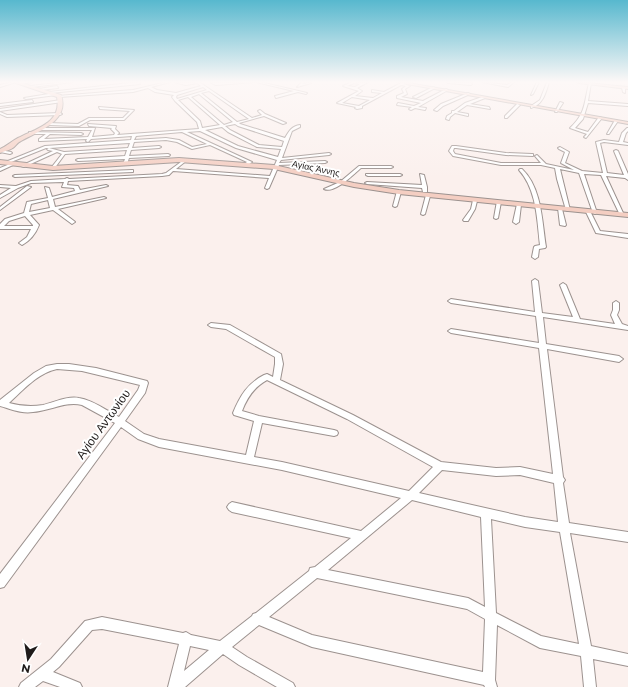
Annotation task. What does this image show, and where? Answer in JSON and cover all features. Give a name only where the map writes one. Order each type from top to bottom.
[{"type":"street","points":[[2,114],[7,116],[41,114]]},
{"type":"street","points":[[0,151],[12,146],[16,141],[40,129],[60,114]]},
{"type":"street","points":[[83,124],[89,119],[124,118],[128,114]]},
{"type":"street","points":[[190,114],[199,122],[201,130]]},
{"type":"street","points":[[208,114],[222,127],[258,146],[282,148]]},
{"type":"street","points":[[225,114],[237,123],[286,140]]},
{"type":"street","points":[[244,114],[252,119]]},
{"type":"street","points":[[50,134],[40,140],[201,130],[222,127],[252,119],[264,114]]},
{"type":"street","points":[[264,114],[284,123]]},
{"type":"street","points":[[448,119],[452,114]]},
{"type":"street","points":[[463,114],[467,115]]},
{"type":"street","points":[[506,117],[509,114]]},
{"type":"street","points":[[580,114],[628,123]]},
{"type":"street","points":[[585,115],[580,122],[572,128],[588,133]]},
{"type":"street","points":[[586,137],[600,118]]},
{"type":"street","points":[[608,133],[616,121]]},
{"type":"street","points":[[48,124],[83,124],[115,127],[113,129],[116,133],[115,136]]},
{"type":"street","points":[[267,188],[282,148],[291,130],[299,126]]},
{"type":"street","points":[[40,129],[94,128],[75,167]]},
{"type":"street","points":[[621,143],[624,133],[628,129]]},
{"type":"street","points":[[201,130],[237,147],[279,159],[329,154]]},
{"type":"street","points":[[182,132],[250,162],[245,165]]},
{"type":"street","points":[[30,133],[92,133]]},
{"type":"street","points":[[126,161],[134,135]]},
{"type":"street","points":[[0,170],[5,163],[43,148],[170,140],[193,148],[211,144]]},
{"type":"street","points":[[625,215],[604,174],[598,142],[604,141],[628,144]]},
{"type":"street","points":[[545,165],[535,156],[506,154],[456,147],[453,147],[451,151],[454,155],[501,164],[545,165],[581,172],[628,178]]},
{"type":"street","points":[[43,148],[64,153],[159,148]]},
{"type":"street","points":[[560,148],[567,152],[563,163],[581,172],[598,232],[628,236]]},
{"type":"street","points":[[0,151],[10,153]]},
{"type":"street","points":[[23,166],[57,151]]},
{"type":"street","points":[[616,151],[628,178]]},
{"type":"street","points":[[53,168],[64,153]]},
{"type":"street","points":[[78,160],[126,161],[168,154]]},
{"type":"street","points":[[24,183],[67,179],[162,175],[173,170],[185,160]]},
{"type":"street","name":"Αγίας Άννης","points":[[5,163],[53,168],[126,161],[185,160],[275,166],[342,183],[367,185],[426,196],[625,215]]},
{"type":"street","points":[[360,161],[360,168]]},
{"type":"street","points":[[275,166],[325,162]]},
{"type":"street","points":[[290,171],[298,164]]},
{"type":"street","points":[[375,167],[366,179],[367,185],[425,187]]},
{"type":"street","points":[[326,189],[342,183],[360,168],[391,167]]},
{"type":"street","points":[[557,167],[568,210]]},
{"type":"street","points":[[173,170],[270,177]]},
{"type":"street","points":[[521,170],[528,176],[537,206],[543,246],[538,247],[535,257]]},
{"type":"street","points":[[15,176],[132,171]]},
{"type":"street","points":[[368,175],[400,175]]},
{"type":"street","points":[[0,197],[36,176]]},
{"type":"street","points":[[422,176],[426,196],[423,214]]},
{"type":"street","points":[[67,179],[64,186],[76,187],[78,192]]},
{"type":"street","points":[[0,186],[16,187]]},
{"type":"street","points":[[26,214],[29,203],[106,186]]},
{"type":"street","points":[[0,209],[26,188],[6,193]]},
{"type":"street","points":[[47,188],[53,208],[72,222]]},
{"type":"street","points":[[395,206],[399,192]]},
{"type":"street","points":[[6,193],[15,196]]},
{"type":"street","points":[[0,227],[11,217],[104,198]]},
{"type":"street","points":[[466,220],[473,210],[475,201]]},
{"type":"street","points":[[496,218],[499,202]]},
{"type":"street","points":[[516,222],[519,205]]},
{"type":"street","points":[[560,209],[563,225]]},
{"type":"street","points":[[22,243],[29,238],[35,228],[35,222],[26,214]]},
{"type":"street","points":[[0,227],[35,228]]},
{"type":"street","points":[[535,280],[560,480],[564,527],[586,651],[590,687]]},
{"type":"street","points":[[563,285],[577,319]]},
{"type":"street","points":[[452,301],[628,328]]},
{"type":"street","points":[[616,303],[614,315],[620,327]]},
{"type":"street","points":[[620,327],[628,324]]},
{"type":"street","points":[[211,325],[228,327],[278,356],[279,364],[276,381]]},
{"type":"street","points":[[450,331],[619,359]]},
{"type":"street","name":"Αγίου Αντωνίου","points":[[0,583],[120,422],[142,391],[144,383],[71,367],[50,368],[28,381],[1,403]]},
{"type":"street","points":[[334,433],[259,419],[237,413],[249,389],[258,381],[267,377],[350,417],[440,466],[496,472],[520,471],[560,480]]},
{"type":"street","points":[[1,403],[24,410],[37,409],[69,400],[78,400],[120,422],[141,437],[159,443],[249,460],[411,495],[525,522],[628,537]]},
{"type":"street","points":[[249,460],[259,419]]},
{"type":"street","points":[[174,687],[314,572],[362,536],[411,495],[440,466]]},
{"type":"street","points":[[232,507],[362,536]]},
{"type":"street","points":[[257,618],[312,641],[490,684],[491,617],[486,513]]},
{"type":"street","points":[[314,572],[468,604],[540,642],[628,660]]},
{"type":"street","points":[[25,687],[55,663],[88,625],[102,623],[186,638],[222,647],[243,662],[289,687]]},
{"type":"street","points":[[174,687],[186,638]]},
{"type":"street","points":[[42,674],[76,687]]}]
